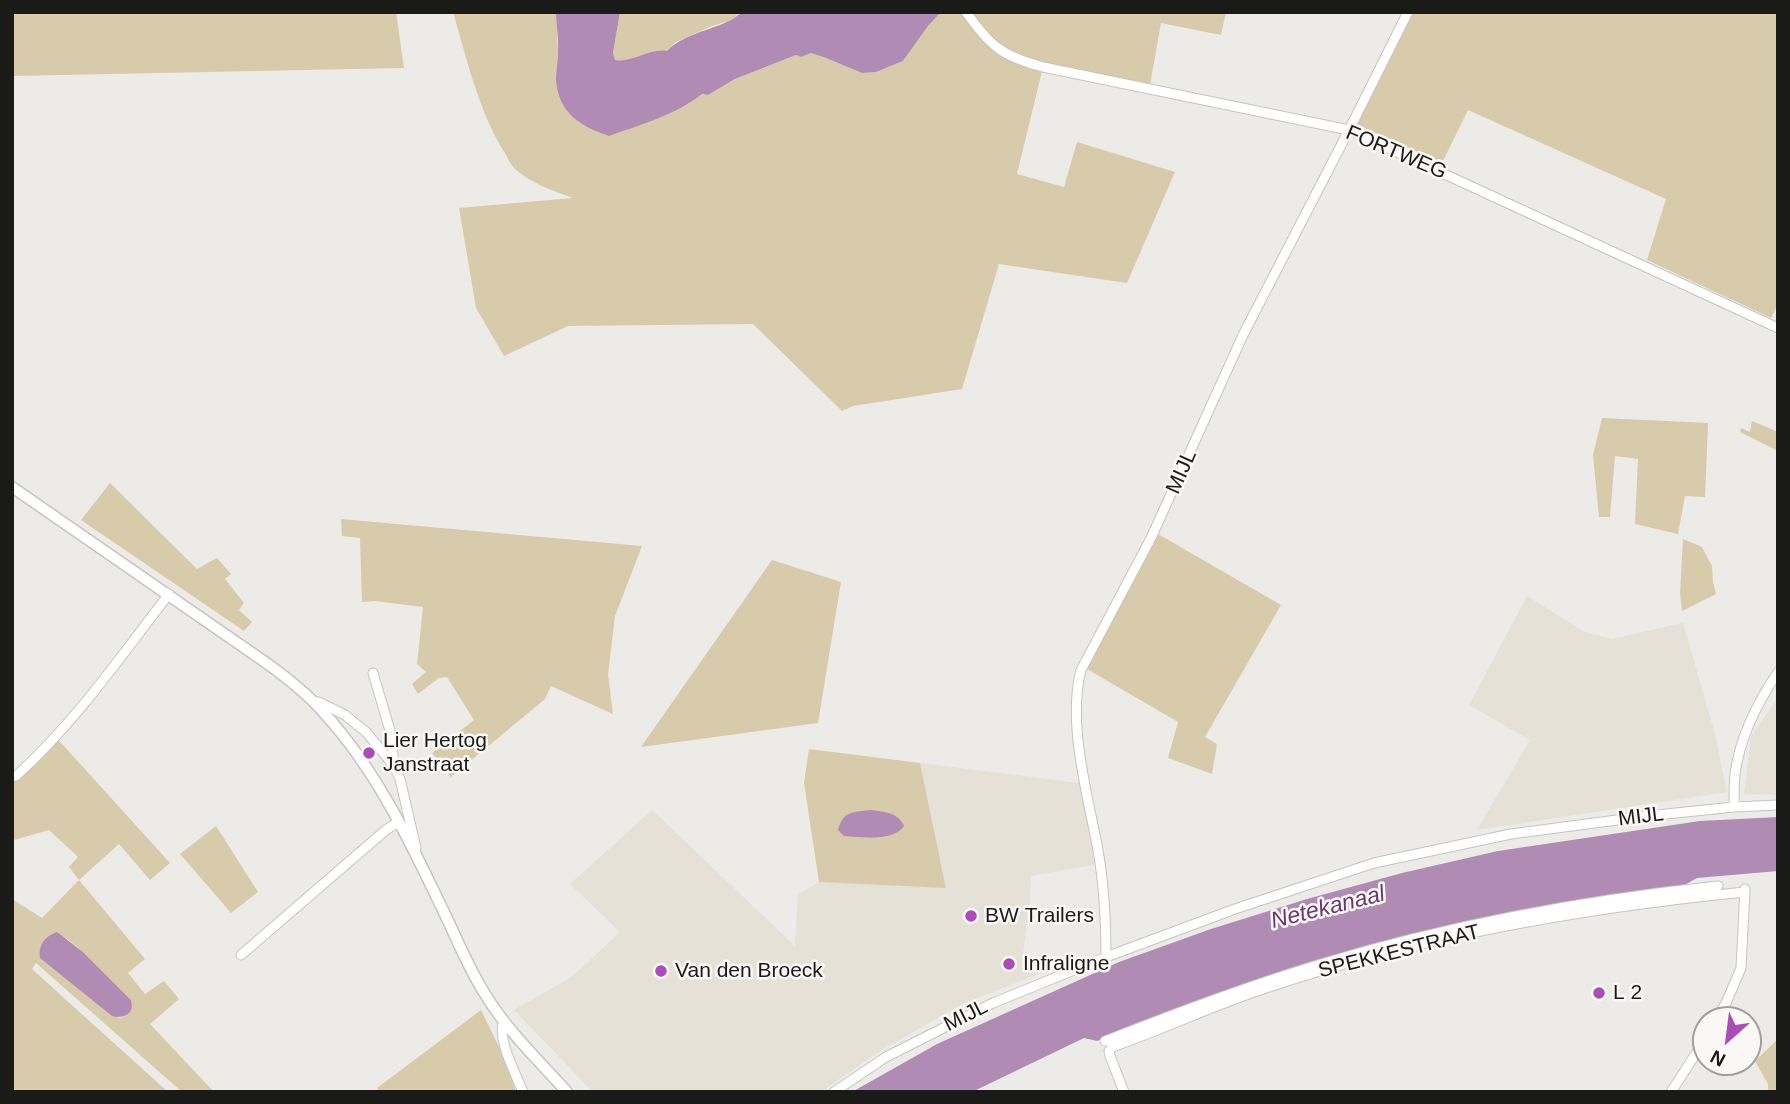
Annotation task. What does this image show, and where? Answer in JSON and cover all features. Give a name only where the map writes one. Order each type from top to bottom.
[{"type":"street","name":"FORTWEG","points":[[965,12],[997,49],[1018,60],[1349,130],[1778,328]]},
{"type":"street","name":"MIJL","points":[[1106,957],[1101,871],[1077,726],[1077,693],[1081,670],[1171,497],[1235,350],[1408,12]]},
{"type":"street","points":[[12,487],[265,662],[313,702],[337,727],[366,765],[399,822],[489,1002],[567,1092]]},
{"type":"street","points":[[12,776],[16,776],[32,761],[89,698],[169,594]]},
{"type":"street","points":[[1734,807],[1735,775],[1741,746],[1761,698],[1778,672]]},
{"type":"street","points":[[373,673],[391,734],[394,766],[402,787],[419,862]]},
{"type":"street","points":[[313,702],[319,702],[337,711],[356,724],[394,766]]},
{"type":"street","name":"MIJL","points":[[834,1092],[886,1057],[993,1003],[1234,909],[1374,863],[1511,834],[1647,816],[1778,805]]},
{"type":"street","points":[[241,955],[366,847],[399,822]]},
{"type":"street","points":[[1105,1041],[1258,983],[1426,935],[1532,913],[1718,886]]},
{"type":"street","name":"SPEKKESTRAAT","points":[[1124,1092],[1110,1056],[1112,1047],[1253,993],[1374,956],[1498,926],[1745,891],[1741,968],[1724,1006]]},
{"type":"street","points":[[504,1021],[501,1029],[504,1043],[523,1092]]},
{"type":"street","points":[[1671,1092],[1692,1060]]},
{"type":"shaded area","points":[[12,12],[396,12],[404,68],[12,76]]},
{"type":"shaded area","points":[[453,12],[556,12],[556,78],[639,125],[680,108],[702,94],[708,95],[735,79],[796,55],[801,57],[811,53],[862,73],[876,72],[903,61],[941,12],[1226,12],[1221,35],[1161,23],[1150,85],[1043,67],[1017,174],[1064,187],[1077,142],[1175,172],[1127,283],[999,264],[962,389],[853,406],[842,411],[753,324],[568,326],[504,356],[476,308],[459,208],[573,198],[535,182],[512,165],[494,135],[480,101]]},
{"type":"shaded area","points":[[620,12],[744,12],[732,20],[676,42],[667,51],[624,61],[615,60],[613,53]]},
{"type":"shaded area","points":[[1413,12],[1778,12],[1778,304],[1771,318],[1647,260],[1666,199],[1468,110],[1442,163],[1356,124]]},
{"type":"shaded area","points":[[1602,418],[1708,423],[1705,497],[1685,496],[1678,534],[1635,524],[1638,459],[1615,456],[1610,517],[1599,517],[1593,455]]},
{"type":"shaded area","points":[[1752,421],[1778,432],[1778,451],[1740,432],[1741,428],[1750,432]]},
{"type":"shaded area","points":[[110,483],[197,569],[217,558],[231,574],[225,579],[244,603],[239,610],[252,622],[244,631],[81,520]]},
{"type":"shaded area","points":[[341,519],[642,546],[615,616],[608,675],[613,714],[551,686],[545,699],[451,777],[432,753],[474,720],[447,677],[439,678],[418,694],[412,684],[426,672],[417,664],[423,607],[362,602],[360,538],[342,536]]},
{"type":"shaded area","points":[[1158,534],[1281,605],[1205,737],[1217,744],[1212,774],[1168,758],[1178,722],[1087,669]]},
{"type":"shaded area","points":[[1683,539],[1702,547],[1712,566],[1716,594],[1682,611],[1680,594]]},
{"type":"shaded area","points":[[772,560],[841,582],[818,723],[641,747]]},
{"type":"shaded area","points":[[1527,596],[1585,632],[1612,639],[1683,623],[1715,734],[1727,792],[1477,830],[1530,740],[1469,705]]},
{"type":"shaded area","points":[[1778,697],[1778,795],[1744,794],[1751,737]]},
{"type":"shaded area","points":[[53,734],[170,863],[150,880],[119,844],[79,880],[69,867],[78,857],[49,830],[14,840],[12,844],[14,773]]},
{"type":"shaded area","points":[[809,749],[920,763],[946,888],[819,882],[804,783]]},
{"type":"shaded area","points":[[920,763],[1079,783],[1098,864],[1031,876],[1023,954],[1046,971],[962,1004],[880,1051],[821,1092],[593,1092],[514,1010],[573,976],[620,932],[570,884],[652,810],[795,946],[798,894],[819,882],[946,887]]},
{"type":"shaded area","points":[[216,826],[258,892],[231,913],[180,854]]},
{"type":"shaded area","points":[[79,880],[145,959],[128,973],[145,994],[164,981],[179,999],[150,1024],[214,1092],[182,1092],[36,963],[32,969],[168,1092],[12,1092],[12,899],[42,918]],"holes":[[[65,937],[131,1000],[132,1007],[126,1016],[119,1018]]]},
{"type":"shaded area","points":[[481,1010],[507,1063],[516,1092],[380,1092],[377,1088]]},
{"type":"shaded area","points":[[1778,1039],[1778,1092],[1768,1092],[1768,1084],[1762,1073],[1762,1054]]},
{"type":"water","points":[[556,12],[620,12],[613,53],[615,60],[622,60],[667,51],[689,37],[744,12],[941,12],[903,61],[876,72],[862,73],[811,53],[801,57],[796,55],[735,79],[708,95],[702,94],[670,113],[609,136],[580,123],[561,101],[556,79]]},
{"type":"water","points":[[871,810],[894,815],[904,826],[893,834],[877,837],[844,836],[838,830],[846,816]]},
{"type":"water","name":"Netekanaal","points":[[1778,817],[1778,871],[1697,878],[1681,887],[1426,931],[1372,944],[1218,993],[1097,1041],[1084,1038],[972,1092],[852,1092],[937,1044],[1119,962],[1307,899],[1498,851],[1700,821]]},
{"type":"water","points":[[57,932],[83,952],[131,1000],[128,1014],[121,1017],[112,1016],[40,958],[43,942]]},
{"type":"place","name":"Lier Hertog Janstraat","points":[[369,753]]},
{"type":"place","name":"BW Trailers","points":[[971,916]]},
{"type":"place","name":"Infraligne","points":[[1009,964]]},
{"type":"place","name":"Van den Broeck","points":[[661,971]]},
{"type":"place","name":"L 2","points":[[1599,993]]}]
